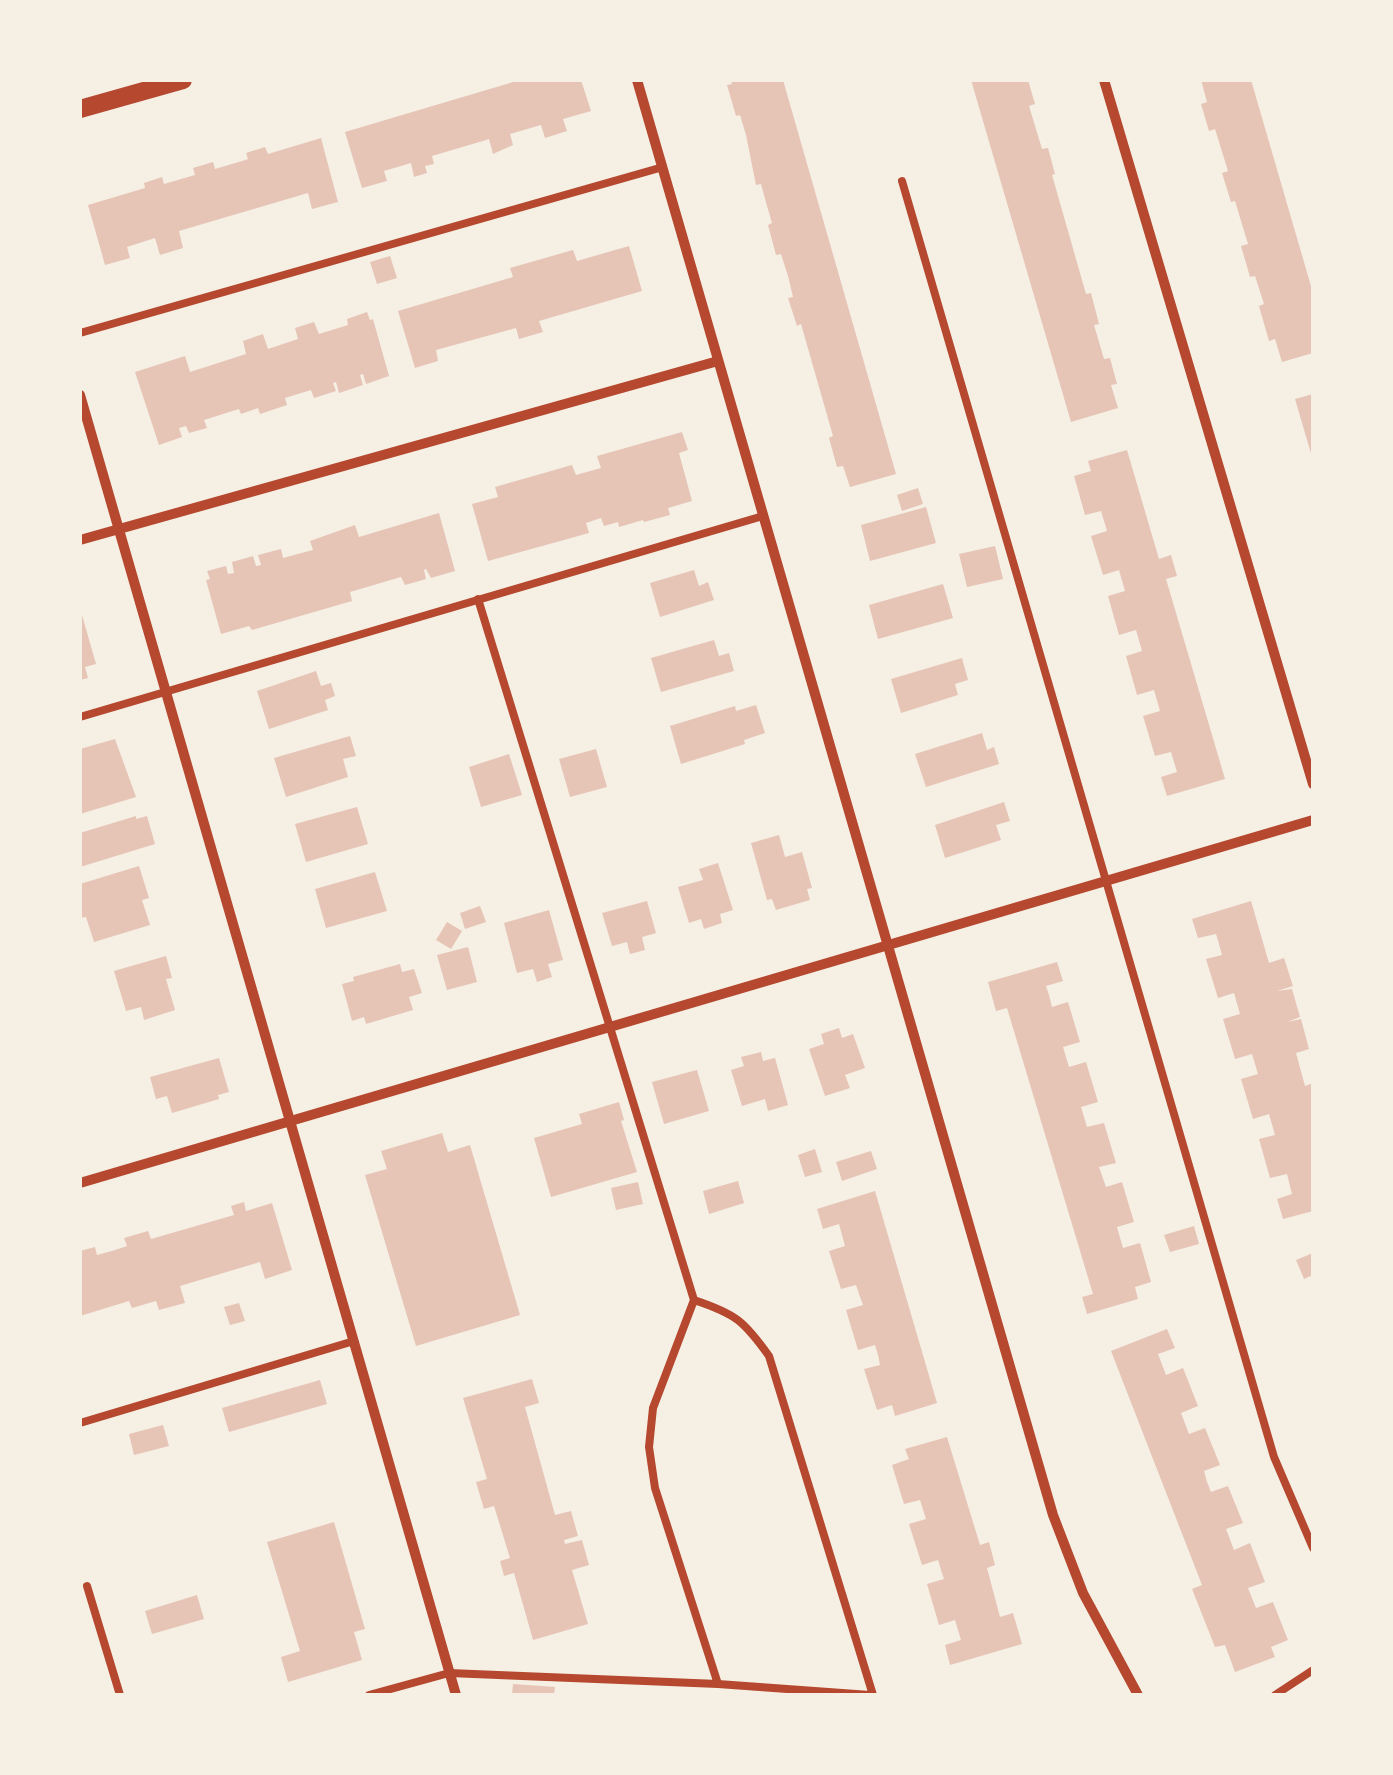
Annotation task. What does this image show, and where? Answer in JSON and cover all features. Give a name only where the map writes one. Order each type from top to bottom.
[{"type":"street","points":[[80,109],[182,80]]},
{"type":"street","points":[[638,80],[1053,1516],[1083,1593],[1138,1695]]},
{"type":"street","points":[[1104,80],[1313,784]]},
{"type":"street","points":[[80,540],[718,361]]},
{"type":"street","points":[[80,394],[456,1695]]},
{"type":"street","points":[[80,1183],[1313,820]]},
{"type":"lane","points":[[80,333],[663,168]]},
{"type":"lane","points":[[902,181],[1274,1457],[1313,1548]]},
{"type":"lane","points":[[80,718],[764,516]]},
{"type":"lane","points":[[478,598],[694,1300],[653,1408],[649,1447],[656,1488],[718,1684]]},
{"type":"lane","points":[[370,1695],[450,1673],[718,1684],[871,1695],[769,1356],[749,1328],[729,1312],[694,1300]]},
{"type":"lane","points":[[80,1423],[354,1341]]},
{"type":"lane","points":[[87,1586],[120,1695]]},
{"type":"lane","points":[[1275,1695],[1313,1670]]},
{"type":"building","points":[[520,80],[581,80],[591,111],[563,119],[567,131],[545,138],[541,125],[510,134],[513,145],[493,154],[489,139],[432,156],[434,164],[425,166],[427,173],[414,177],[411,163],[384,171],[387,181],[362,188],[345,132]]},
{"type":"building","points":[[730,80],[783,80],[896,474],[850,487],[843,466],[837,467],[829,438],[833,436],[801,324],[797,326],[788,298],[793,297],[788,276],[781,254],[776,255],[768,225],[772,223],[761,184],[756,185],[746,135],[727,85],[732,84]]},
{"type":"building","points":[[971,80],[1028,80],[1035,104],[1029,106],[1042,149],[1048,148],[1086,294],[1091,293],[1099,324],[1094,325],[1104,359],[1110,358],[1117,384],[1111,385],[1118,408],[1071,422]]},
{"type":"building","points":[[1201,80],[1251,80],[1313,293],[1313,353],[1282,362],[1275,339],[1269,341],[1259,306],[1264,304],[1255,276],[1250,277],[1241,246],[1248,244],[1222,173],[1228,171],[1215,129],[1209,131],[1201,104],[1207,102]]},
{"type":"building","points":[[321,138],[338,202],[312,209],[308,193],[179,231],[183,248],[160,255],[155,238],[127,247],[130,258],[105,265],[88,205],[145,188],[144,183],[162,177],[164,184],[195,175],[193,168],[213,162],[215,169],[242,161],[248,159],[246,153],[265,147],[268,154]]},
{"type":"building","points":[[629,246],[642,291],[539,321],[543,332],[519,339],[516,328],[436,350],[438,361],[415,368],[398,311],[513,277],[510,268],[573,250],[577,261]]},
{"type":"building","points":[[390,256],[397,278],[377,284],[370,262]]},
{"type":"building","points":[[367,312],[373,319],[389,376],[366,384],[363,374],[363,385],[339,393],[336,382],[336,391],[314,398],[311,390],[285,398],[287,405],[260,414],[258,408],[241,414],[239,409],[204,420],[207,428],[189,433],[186,426],[179,428],[182,437],[159,445],[135,372],[185,356],[190,372],[246,354],[243,341],[263,334],[268,349],[298,339],[295,328],[314,322],[319,334],[348,325],[347,319]]},
{"type":"building","points":[[1313,394],[1313,457],[1312,457],[1295,399]]},
{"type":"building","points":[[682,432],[688,450],[679,453],[692,501],[668,508],[670,515],[619,527],[618,522],[604,526],[601,518],[586,523],[589,533],[488,561],[472,504],[498,497],[495,487],[572,465],[576,475],[601,468],[597,456]]},
{"type":"building","points":[[1127,450],[1159,559],[1171,555],[1177,576],[1166,579],[1225,779],[1167,796],[1161,777],[1177,772],[1171,752],[1155,756],[1143,716],[1160,711],[1154,690],[1137,695],[1126,656],[1142,651],[1136,630],[1119,635],[1108,596],[1125,591],[1119,570],[1103,575],[1091,536],[1107,531],[1101,511],[1085,515],[1074,476],[1091,471],[1088,461]]},
{"type":"building","points":[[918,488],[923,504],[902,511],[897,495]]},
{"type":"building","points":[[926,507],[936,543],[870,561],[861,525]]},
{"type":"building","points":[[439,513],[455,571],[431,578],[426,569],[426,579],[405,585],[401,577],[350,592],[352,601],[252,630],[249,626],[221,634],[207,571],[226,566],[228,574],[234,573],[232,562],[253,556],[256,566],[261,565],[258,555],[281,549],[283,558],[313,550],[310,541],[355,525],[359,537]]},
{"type":"building","points":[[995,546],[1003,579],[967,587],[959,554]]},
{"type":"building","points":[[694,570],[699,586],[708,582],[714,600],[660,617],[650,583]]},
{"type":"building","points":[[943,584],[953,618],[878,639],[869,605]]},
{"type":"building","points":[[80,608],[96,664],[85,667],[88,678],[80,680]]},
{"type":"building","points":[[714,640],[719,656],[729,653],[734,671],[661,692],[651,658]]},
{"type":"building","points":[[962,658],[968,680],[955,684],[958,695],[901,713],[891,679]]},
{"type":"building","points":[[316,671],[321,686],[331,683],[335,696],[325,700],[328,710],[269,729],[257,691]]},
{"type":"building","points":[[756,705],[765,733],[744,740],[745,744],[681,764],[670,726],[735,706],[736,711]]},
{"type":"building","points":[[982,733],[987,750],[994,747],[999,764],[926,787],[915,754]]},
{"type":"building","points":[[350,736],[356,756],[343,759],[348,777],[286,797],[274,758]]},
{"type":"building","points":[[115,739],[136,797],[80,814],[80,749]]},
{"type":"building","points":[[596,749],[607,787],[570,797],[559,759]]},
{"type":"building","points":[[509,754],[522,795],[481,807],[469,767]]},
{"type":"building","points":[[1004,802],[1010,821],[996,825],[1001,840],[945,858],[935,825]]},
{"type":"building","points":[[357,807],[368,844],[306,862],[295,824]]},
{"type":"building","points":[[147,816],[155,844],[80,867],[80,833]]},
{"type":"building","points":[[779,835],[785,857],[802,852],[812,888],[807,889],[810,900],[776,910],[772,899],[767,900],[751,843]]},
{"type":"building","points":[[718,863],[733,910],[720,914],[722,923],[704,929],[701,919],[689,923],[678,887],[703,880],[699,869]]},
{"type":"building","points":[[139,866],[149,898],[142,900],[150,925],[94,942],[86,917],[80,918],[80,884]]},
{"type":"building","points":[[375,872],[387,911],[326,928],[315,889]]},
{"type":"building","points":[[647,901],[656,933],[642,937],[645,950],[630,954],[627,942],[612,946],[602,913]]},
{"type":"building","points":[[1251,901],[1269,963],[1284,958],[1293,986],[1277,991],[1292,989],[1300,1017],[1287,1022],[1301,1019],[1309,1049],[1296,1053],[1305,1086],[1313,1083],[1313,1211],[1283,1219],[1277,1199],[1292,1194],[1287,1174],[1270,1178],[1259,1139],[1275,1135],[1269,1114],[1253,1119],[1241,1079],[1258,1074],[1252,1054],[1235,1059],[1223,1019],[1240,1014],[1234,993],[1218,998],[1206,959],[1222,955],[1216,934],[1198,938],[1192,919]]},
{"type":"building","points":[[480,906],[486,922],[465,929],[460,913]]},
{"type":"building","points":[[549,910],[563,960],[548,964],[552,977],[537,982],[533,969],[517,973],[504,923]]},
{"type":"building","points":[[447,922],[462,931],[451,949],[436,940]]},
{"type":"building","points":[[468,947],[477,982],[447,990],[437,955]]},
{"type":"building","points":[[166,956],[172,978],[166,979],[175,1010],[144,1020],[141,1007],[126,1011],[114,971]]},
{"type":"building","points":[[1057,962],[1063,981],[1046,986],[1052,1007],[1068,1002],[1080,1042],[1063,1047],[1069,1067],[1086,1062],[1098,1102],[1081,1107],[1087,1127],[1104,1123],[1116,1163],[1099,1167],[1106,1187],[1122,1182],[1134,1222],[1117,1227],[1123,1248],[1140,1243],[1151,1282],[1135,1287],[1138,1299],[1087,1314],[1082,1297],[1093,1294],[1007,1008],[996,1011],[988,982]]},
{"type":"building","points":[[400,964],[402,972],[414,969],[422,993],[409,997],[413,1010],[366,1024],[364,1017],[352,1021],[342,984],[354,981],[353,977]]},
{"type":"building","points":[[839,1028],[842,1038],[853,1034],[865,1068],[845,1075],[850,1088],[825,1096],[809,1049],[824,1044],[821,1034]]},
{"type":"building","points":[[761,1052],[763,1061],[775,1058],[788,1105],[768,1111],[765,1099],[742,1106],[731,1070],[744,1066],[741,1057]]},
{"type":"building","points":[[219,1058],[229,1092],[218,1095],[219,1099],[172,1113],[167,1096],[156,1099],[150,1077]]},
{"type":"building","points":[[697,1070],[709,1111],[664,1124],[652,1082]]},
{"type":"building","points":[[619,1102],[637,1172],[551,1197],[534,1138],[582,1124],[579,1114]]},
{"type":"building","points":[[442,1133],[448,1152],[470,1145],[520,1315],[416,1346],[365,1175],[387,1169],[381,1151]]},
{"type":"building","points":[[815,1149],[822,1172],[805,1177],[798,1155]]},
{"type":"building","points":[[871,1151],[877,1169],[842,1181],[836,1162]]},
{"type":"building","points":[[738,1181],[744,1203],[709,1214],[703,1191]]},
{"type":"building","points":[[638,1182],[643,1204],[616,1210],[611,1188]]},
{"type":"building","points":[[875,1191],[937,1403],[895,1416],[892,1405],[877,1410],[864,1369],[880,1365],[875,1345],[858,1350],[846,1310],[863,1305],[856,1285],[841,1289],[829,1251],[845,1246],[839,1224],[823,1229],[817,1209]]},
{"type":"building","points":[[244,1202],[246,1211],[272,1203],[292,1270],[265,1279],[260,1262],[180,1286],[185,1303],[159,1310],[156,1301],[132,1308],[129,1301],[80,1316],[80,1251],[95,1247],[97,1255],[127,1246],[124,1238],[148,1231],[151,1239],[234,1215],[231,1206]]},
{"type":"building","points":[[1194,1226],[1199,1244],[1170,1252],[1164,1235]]},
{"type":"building","points":[[1313,1253],[1313,1275],[1304,1279],[1296,1260]]},
{"type":"building","points":[[239,1303],[245,1321],[230,1325],[224,1307]]},
{"type":"building","points":[[1167,1329],[1175,1348],[1158,1354],[1166,1375],[1183,1368],[1198,1406],[1181,1413],[1189,1434],[1205,1428],[1220,1465],[1204,1471],[1207,1482],[1211,1492],[1228,1486],[1243,1523],[1226,1529],[1234,1550],[1250,1543],[1265,1582],[1248,1588],[1256,1608],[1273,1602],[1288,1640],[1271,1647],[1275,1657],[1235,1672],[1225,1645],[1215,1647],[1192,1589],[1202,1585],[1111,1351]]},
{"type":"building","points":[[532,1379],[539,1403],[525,1407],[555,1515],[571,1511],[578,1536],[564,1540],[565,1544],[582,1540],[589,1565],[572,1570],[588,1624],[533,1640],[514,1573],[504,1576],[500,1561],[510,1558],[494,1506],[484,1509],[476,1482],[487,1479],[463,1398]]},
{"type":"building","points":[[320,1380],[327,1404],[229,1432],[222,1408]]},
{"type":"building","points":[[163,1425],[169,1446],[134,1455],[129,1434]]},
{"type":"building","points":[[947,1437],[980,1545],[989,1542],[995,1565],[987,1568],[1000,1617],[1013,1613],[1022,1644],[950,1665],[945,1645],[961,1640],[955,1620],[939,1625],[927,1584],[944,1579],[938,1560],[922,1565],[909,1524],[926,1519],[920,1500],[904,1504],[892,1465],[909,1459],[905,1449]]},
{"type":"building","points":[[334,1522],[365,1629],[354,1632],[362,1660],[288,1682],[281,1657],[300,1651],[267,1542]]},
{"type":"building","points":[[197,1595],[204,1619],[152,1634],[145,1611]]},
{"type":"building","points":[[513,1684],[555,1687],[554,1695],[512,1695]]}]
